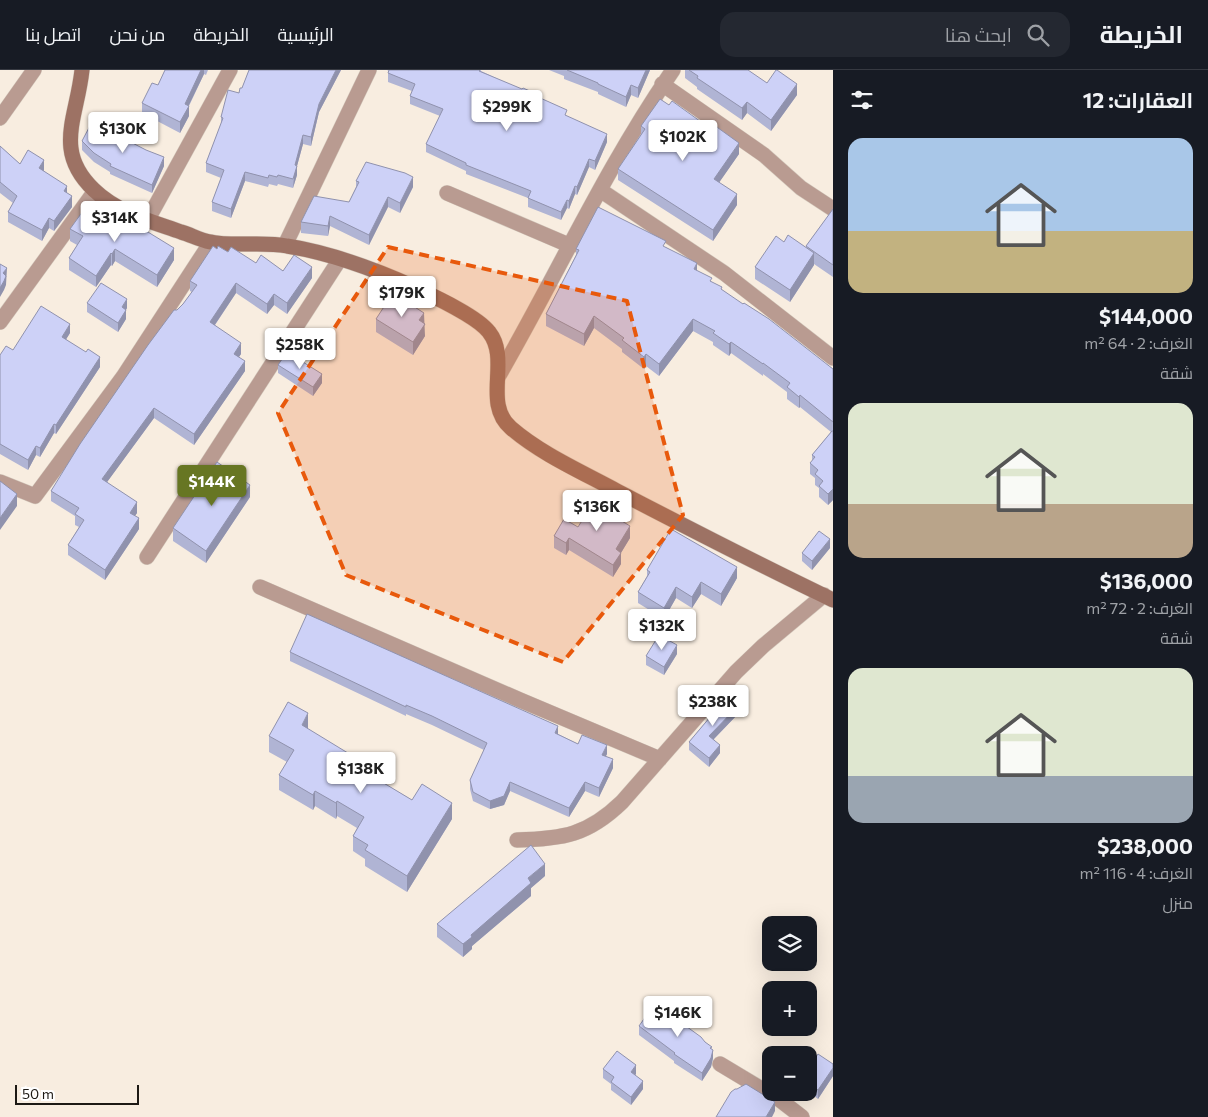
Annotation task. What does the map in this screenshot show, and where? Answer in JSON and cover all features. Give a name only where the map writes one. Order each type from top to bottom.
[{"type":"street","points":[[0,118],[34,70]]},
{"type":"street","points":[[82,70],[72,125],[71,154],[79,174],[94,191],[121,210],[211,242],[285,245],[340,259],[415,288],[469,316],[488,330],[496,345],[498,356],[498,410],[510,427],[534,445],[681,525],[828,597],[763,646],[736,672],[622,802],[600,822],[586,829],[557,838],[517,840]]},
{"type":"street","points":[[147,220],[230,70]]},
{"type":"street","points":[[285,245],[369,70]]},
{"type":"street","points":[[498,377],[629,137],[662,84],[673,70]]},
{"type":"street","points":[[662,84],[764,155],[801,188],[833,209]]},
{"type":"street","points":[[600,190],[724,273],[833,358]]},
{"type":"street","points":[[0,322],[94,191]]},
{"type":"street","points":[[447,193],[571,246]]},
{"type":"street","points":[[0,482],[35,496],[123,377],[211,242]]},
{"type":"street","points":[[146,557],[340,259]]},
{"type":"street","points":[[260,587],[660,759]]},
{"type":"street","points":[[720,1064],[780,1100],[802,1117]]},
{"type":"highlighted area","points":[[388,247],[627,301],[683,515],[563,662],[346,575],[278,413]]},
{"type":"building","points":[[165,70],[201,70],[185,104],[189,106],[180,122],[142,103],[152,83],[158,85]]},
{"type":"building","points":[[249,70],[336,70],[319,104],[311,137],[303,135],[293,179],[278,175],[277,177],[269,175],[268,178],[245,172],[231,209],[212,202],[224,170],[206,163],[223,118],[221,117],[228,90],[239,93]]},
{"type":"building","points":[[389,70],[480,70],[539,95],[538,97],[567,110],[565,115],[607,134],[595,161],[589,159],[577,187],[575,186],[569,201],[567,200],[561,212],[528,198],[531,191],[466,165],[466,163],[426,144],[443,109],[410,96],[415,84],[388,73]]},
{"type":"building","points":[[567,70],[646,70],[638,88],[631,85],[626,97]]},
{"type":"building","points":[[689,70],[748,70],[767,83],[777,70],[797,84],[771,120],[747,102],[742,108],[697,78],[698,76]]},
{"type":"building","points":[[660,99],[669,105],[672,101],[711,129],[714,125],[739,143],[714,179],[737,194],[713,230],[618,169],[645,129],[641,126]]},
{"type":"building","points":[[92,122],[146,150],[164,157],[152,185],[110,166],[111,164],[94,153],[82,141]]},
{"type":"building","points":[[0,146],[20,164],[28,150],[44,160],[39,168],[67,186],[64,191],[72,196],[54,221],[49,218],[42,230],[8,212],[17,196],[0,182]]},
{"type":"building","points":[[366,162],[413,177],[400,203],[388,197],[369,235],[330,216],[328,226],[301,222],[314,196],[349,202],[359,182],[356,181]]},
{"type":"building","points":[[88,204],[130,229],[132,226],[141,232],[143,229],[174,248],[157,275],[115,249],[96,276],[69,258],[83,236],[70,229]]},
{"type":"building","points":[[598,207],[666,241],[663,246],[697,263],[694,269],[712,278],[710,281],[722,287],[721,289],[769,319],[833,369],[833,422],[800,395],[799,397],[787,387],[790,383],[763,363],[731,342],[729,344],[713,333],[715,331],[693,319],[659,364],[646,354],[644,357],[622,340],[624,338],[594,316],[584,334],[546,314],[579,250],[576,249]]},
{"type":"building","points":[[833,209],[833,265],[806,246]]},
{"type":"building","points":[[788,235],[814,253],[790,290],[755,267],[776,236],[784,242]]},
{"type":"building","points":[[213,246],[217,249],[218,246],[228,252],[231,247],[256,263],[261,255],[283,271],[294,255],[312,267],[287,303],[274,294],[267,304],[236,283],[210,322],[241,343],[234,354],[245,361],[194,434],[154,408],[102,479],[137,502],[130,513],[139,518],[105,570],[68,545],[84,520],[75,514],[79,508],[51,491],[80,444],[148,345],[174,310],[177,310],[183,304],[197,285],[190,281]]},
{"type":"building","points":[[0,264],[7,268],[3,273],[6,276],[0,288]]},
{"type":"building","points":[[101,283],[127,299],[122,307],[126,310],[118,323],[87,303]]},
{"type":"building","points":[[393,293],[424,313],[419,320],[425,324],[413,342],[376,319]]},
{"type":"building","points":[[41,306],[70,324],[62,337],[86,352],[88,349],[100,357],[56,425],[54,424],[40,448],[36,446],[28,460],[0,444],[0,355],[6,346],[13,350]]},
{"type":"building","points":[[287,352],[322,374],[313,387],[278,365]]},
{"type":"building","points":[[832,431],[833,489],[828,494],[819,486],[823,481],[815,474],[818,470],[810,463],[815,457],[812,455]]},
{"type":"building","points":[[217,462],[250,485],[206,551],[173,528]]},
{"type":"building","points":[[0,481],[17,494],[0,518]]},
{"type":"building","points":[[604,500],[610,507],[612,515],[630,526],[616,549],[621,553],[613,565],[569,538],[566,543],[554,536],[564,519],[578,527],[593,503]]},
{"type":"building","points":[[671,529],[737,567],[721,594],[701,582],[692,597],[676,587],[664,608],[638,592],[650,572],[647,570]]},
{"type":"building","points":[[819,531],[830,539],[812,561],[802,553]]},
{"type":"building","points":[[307,614],[558,726],[555,733],[578,744],[582,735],[607,745],[602,755],[613,759],[599,788],[585,782],[569,808],[510,782],[504,796],[490,801],[473,792],[470,780],[487,743],[290,652]]},
{"type":"building","points":[[659,635],[677,645],[664,667],[646,656]]},
{"type":"building","points":[[726,695],[737,707],[709,736],[720,745],[709,758],[689,742],[711,716],[708,713]]},
{"type":"building","points":[[288,702],[308,713],[302,725],[361,761],[357,767],[412,800],[422,784],[452,803],[407,876],[365,850],[368,845],[353,836],[364,817],[315,791],[313,795],[279,775],[294,750],[269,736]]},
{"type":"building","points":[[531,845],[545,864],[528,878],[531,883],[471,935],[472,937],[463,944],[437,924]]},
{"type":"building","points":[[653,1006],[659,1011],[661,1008],[712,1047],[710,1048],[713,1050],[711,1058],[702,1073],[674,1054],[639,1026]]},
{"type":"building","points":[[617,1051],[636,1065],[631,1072],[643,1081],[631,1097],[611,1082],[614,1077],[603,1069]]},
{"type":"building","points":[[818,1054],[833,1064],[833,1068],[818,1090],[817,1089]]},
{"type":"building","points":[[746,1084],[762,1094],[762,1101],[775,1102],[766,1117],[716,1117],[731,1092]]}]
